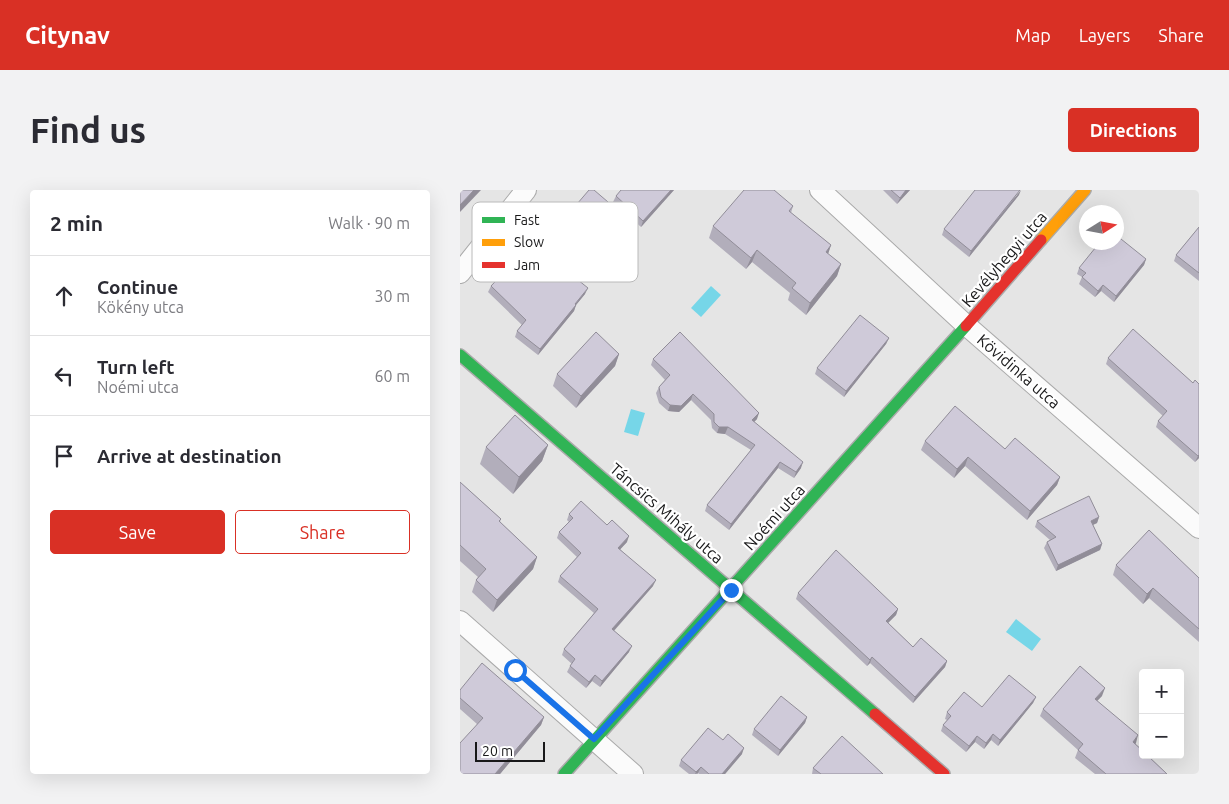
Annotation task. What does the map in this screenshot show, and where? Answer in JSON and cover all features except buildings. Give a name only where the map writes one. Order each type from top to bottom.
[{"type":"street","points":[[517,202],[526,190]]},
{"type":"street","name":"Kövidinka utca","points":[[820,190],[967,326],[1199,528]]},
{"type":"street","name":"Kevélyhegyi utca","points":[[967,326],[1085,190]]},
{"type":"street","points":[[460,274],[472,259]]},
{"type":"street","name":"Noémi utca","points":[[564,774],[967,326]]},
{"type":"street","name":"Táncsics Mihály utca","points":[[460,355],[944,774]]},
{"type":"street","points":[[460,621],[633,774]]},
{"type":"water","points":[[711,286],[721,295],[701,317],[691,308]]},
{"type":"water","points":[[631,409],[645,413],[638,436],[624,432]]},
{"type":"water","points":[[1016,619],[1041,639],[1032,651],[1006,632]]},
{"type":"traffic: fast","points":[[564,774],[966,326]]},
{"type":"traffic: fast","points":[[460,355],[875,714]]},
{"type":"traffic: slow","points":[[1041,240],[1085,190]]},
{"type":"traffic: jam","points":[[966,326],[1041,240]]},
{"type":"traffic: jam","points":[[875,714],[944,774]]},
{"type":"route","points":[[515,670],[594,739],[731,590]]}]
